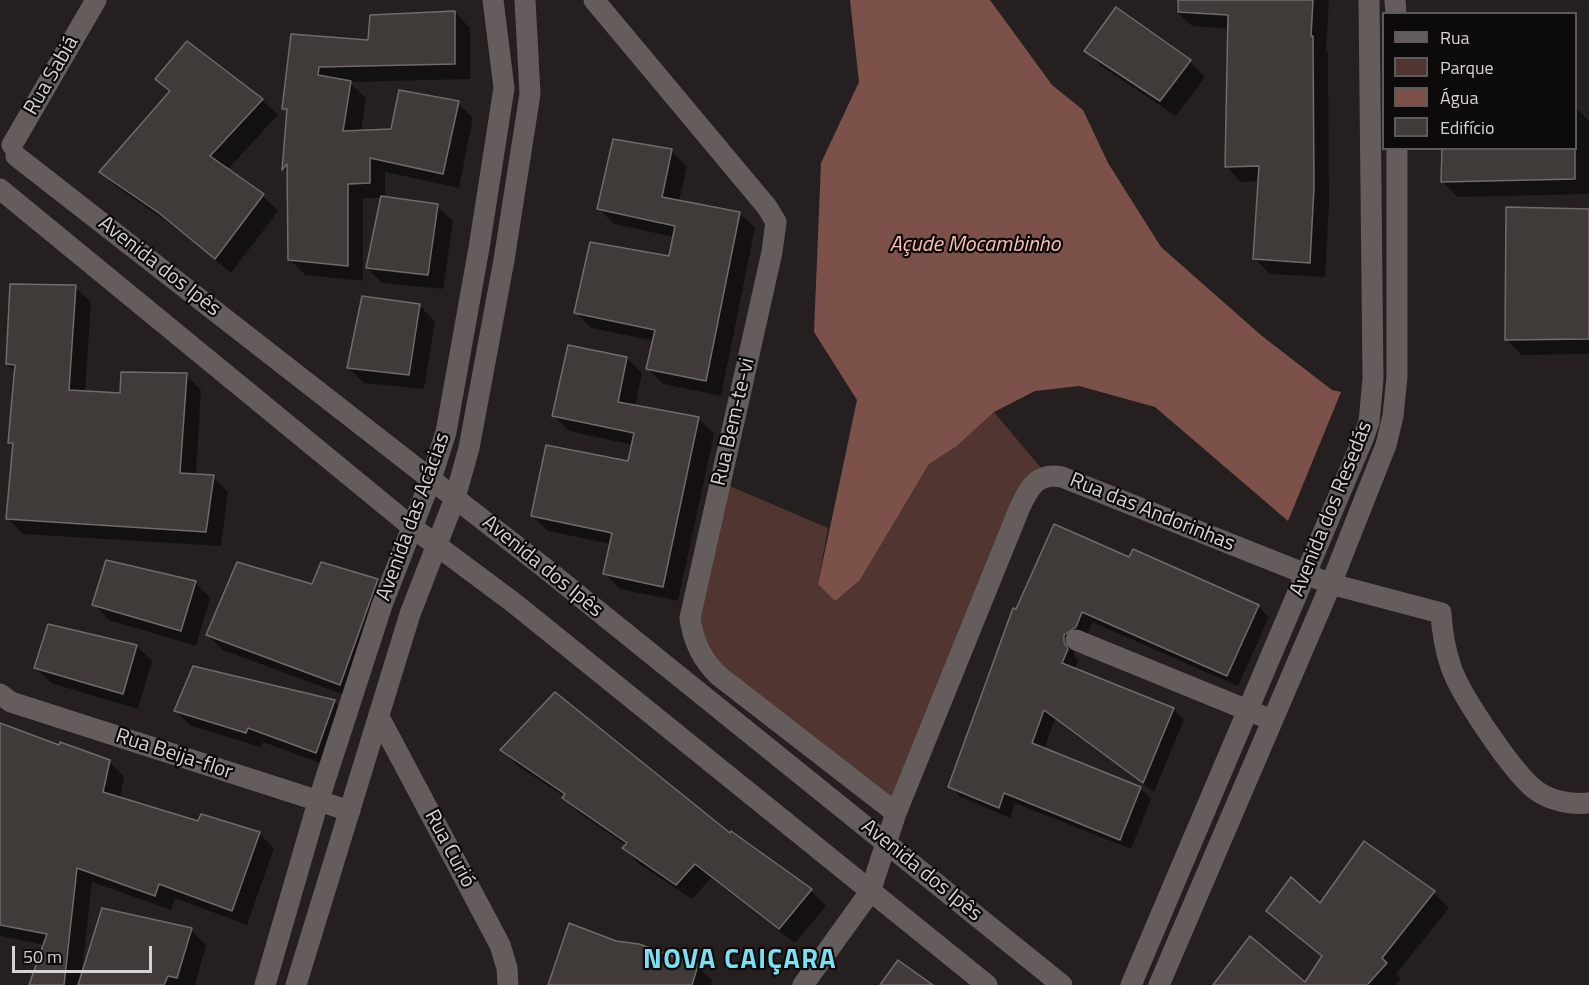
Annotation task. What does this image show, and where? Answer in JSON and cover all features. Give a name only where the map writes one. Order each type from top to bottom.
[{"type":"street","name":"Rua Sabiá","points":[[0,182],[13,171],[9,146],[96,0]]},
{"type":"street","name":"Avenida das Acácias","points":[[265,985],[318,802],[382,605],[431,479],[446,432],[479,248],[504,88],[494,0]]},
{"type":"street","name":"Avenida das Acácias","points":[[297,985],[410,614],[455,498],[469,448],[530,94],[525,0]]},
{"type":"street","name":"Rua Bem-te-vi","points":[[594,0],[767,207],[776,222],[772,252],[690,618],[692,632],[702,657],[718,676],[896,813]]},
{"type":"street","name":"Avenida dos Resedás","points":[[1131,985],[1364,439],[1371,407],[1369,0]]},
{"type":"street","name":"Avenida dos Ipês","points":[[9,146],[455,498],[1062,985]]},
{"type":"street","name":"Avenida dos Resedás","points":[[1159,985],[1376,476],[1393,416],[1397,365],[1397,150]]},
{"type":"street","name":"Avenida dos Ipês","points":[[0,189],[412,528],[514,603],[764,802],[870,892],[987,985]]},
{"type":"street","name":"Rua das Andorinhas","points":[[896,813],[1020,507],[1037,480],[1049,476],[1062,477],[1331,584],[1441,613],[1443,642],[1452,670],[1485,727],[1528,783],[1549,798],[1564,802],[1589,803]]},
{"type":"street","points":[[1076,640],[1273,720]]},
{"type":"street","name":"Rua Beija-flor","points":[[0,694],[11,702],[350,811]]},
{"type":"street","name":"Rua Curió","points":[[379,717],[500,945],[507,968],[508,985]]},
{"type":"street","points":[[803,985],[870,892],[896,813]]},
{"type":"green space","points":[[994,412],[1041,468],[896,811],[722,674],[696,618],[725,484],[828,528],[818,584],[860,580],[929,464],[957,446]]},
{"type":"water","name":"Açude Mocambinho","points":[[850,0],[990,0],[1052,85],[1083,110],[1108,163],[1161,247],[1262,336],[1332,390],[1341,392],[1288,521],[1155,407],[1079,386],[1035,391],[994,412],[957,446],[929,464],[860,580],[835,601],[818,584],[857,400],[814,332],[821,163],[859,82]]},
{"type":"building","points":[[1178,0],[1313,0],[1311,36],[1313,36],[1314,187],[1310,263],[1253,259],[1259,166],[1225,167],[1228,15],[1178,12]]},
{"type":"building","points":[[1116,7],[1191,60],[1160,101],[1084,51]]},
{"type":"building","points":[[455,11],[455,64],[319,67],[318,75],[351,81],[343,131],[391,129],[399,90],[459,101],[443,174],[370,158],[370,183],[348,184],[348,266],[288,260],[287,164],[282,170],[287,109],[282,109],[291,34],[368,40],[370,15]]},
{"type":"building","points":[[187,41],[263,99],[210,156],[264,194],[215,259],[159,213],[99,172],[170,91],[155,79]]},
{"type":"building","points":[[613,139],[672,149],[662,197],[740,212],[706,381],[646,369],[655,330],[574,313],[590,242],[669,256],[675,226],[597,209]]},
{"type":"building","points":[[1442,150],[1575,150],[1575,179],[1441,182]]},
{"type":"building","points":[[381,196],[438,204],[428,275],[366,268]]},
{"type":"building","points":[[1506,207],[1589,209],[1589,339],[1505,340]]},
{"type":"building","points":[[10,284],[76,285],[69,390],[120,393],[121,372],[187,373],[180,473],[214,475],[206,532],[6,519],[13,443],[8,443],[15,365],[6,364]]},
{"type":"building","points":[[362,296],[420,304],[409,375],[347,368]]},
{"type":"building","points":[[568,345],[627,357],[618,402],[699,417],[663,587],[603,574],[612,533],[531,516],[546,445],[628,461],[634,433],[552,416]]},
{"type":"building","points":[[1054,524],[1129,557],[1133,549],[1259,605],[1227,676],[1082,612],[1076,627],[1064,635],[1064,642],[1068,649],[1062,663],[1174,708],[1143,783],[1044,710],[1032,743],[1141,787],[1120,840],[1004,793],[999,808],[948,787],[1013,608],[1016,609]]},
{"type":"building","points":[[106,560],[196,581],[181,631],[92,605]]},
{"type":"building","points":[[237,562],[312,584],[321,562],[378,579],[340,685],[206,635]]},
{"type":"building","points":[[48,624],[137,645],[123,694],[34,668]]},
{"type":"building","points":[[193,666],[335,700],[316,753],[248,728],[246,733],[174,711]]},
{"type":"building","points":[[555,692],[730,833],[731,831],[812,889],[779,929],[695,864],[676,885],[622,848],[627,843],[562,798],[565,794],[500,750]]},
{"type":"building","points":[[0,723],[59,745],[60,742],[110,760],[103,792],[198,821],[201,814],[260,832],[232,911],[159,884],[155,896],[77,868],[64,985],[29,985],[47,934],[0,925]]},
{"type":"building","points":[[1364,841],[1435,891],[1382,958],[1387,963],[1367,985],[1213,985],[1250,936],[1305,982],[1322,956],[1266,911],[1291,877],[1320,903]]},
{"type":"building","points":[[102,908],[192,928],[177,978],[168,976],[164,985],[78,985]]},
{"type":"building","points":[[569,923],[616,941],[639,944],[698,965],[692,985],[548,985]]},
{"type":"building","points":[[898,960],[933,985],[880,985]]},
{"type":"district","name":"NOVA CAIÇARA","points":[[740,961]]}]
